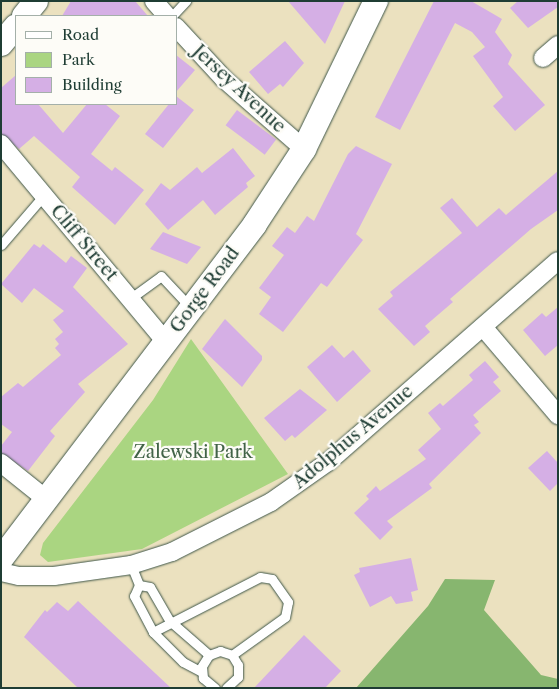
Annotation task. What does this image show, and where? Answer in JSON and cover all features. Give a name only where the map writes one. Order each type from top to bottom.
[{"type":"main road","points":[[25,15],[36,1]]},
{"type":"main road","name":"Gorge Road","points":[[1,559],[192,310],[255,224],[304,148],[376,1]]},
{"type":"main road","points":[[1,44],[15,27]]},
{"type":"street","points":[[154,1],[166,15]]},
{"type":"street","name":"Jersey Avenue","points":[[178,29],[224,80],[304,148]]},
{"type":"street","points":[[543,58],[558,45]]},
{"type":"street","name":"Cliff Street","points":[[1,144],[166,342]]},
{"type":"street","name":"Adolphus Avenue","points":[[1,572],[19,576],[54,576],[131,565],[172,552],[210,534],[303,483],[558,261]]},
{"type":"street","points":[[483,327],[558,415]]},
{"type":"street","points":[[1,463],[46,499]]},
{"type":"lane","points":[[173,15],[186,1]]},
{"type":"lane","points":[[1,245],[44,195]]},
{"type":"lane","points":[[131,298],[161,276],[192,310]]},
{"type":"lane","points":[[131,565],[139,585],[134,596],[153,632],[183,662],[202,672],[207,683],[215,688]]},
{"type":"lane","points":[[153,632],[260,577],[272,579],[288,602],[285,617],[232,655]]},
{"type":"lane","points":[[139,585],[150,587],[170,622],[209,655]]},
{"type":"lane","points":[[202,672],[209,655],[220,651],[232,655],[239,671],[235,682],[226,688]]},
{"type":"green space","name":"Zalewski Park","points":[[191,339],[288,474],[142,549],[48,562],[40,555],[43,543],[153,400]]},
{"type":"green space","points":[[445,579],[495,580],[484,610],[541,675],[558,679],[558,688],[356,688],[428,606]]},
{"type":"building","points":[[71,1],[135,1],[147,15],[63,15]]},
{"type":"building","points":[[288,1],[345,1],[325,44]]},
{"type":"building","points":[[434,1],[471,1],[502,19],[495,32],[512,55],[508,64],[545,105],[515,131],[493,106],[503,97],[473,56],[485,47],[472,32],[455,23],[400,130],[375,117]]},
{"type":"building","points":[[518,1],[558,1],[558,7],[528,28],[510,8]]},
{"type":"building","points":[[285,41],[304,63],[283,87],[280,84],[268,94],[249,72]]},
{"type":"building","points":[[178,57],[195,70],[178,90]]},
{"type":"building","points":[[15,76],[15,105],[39,105],[63,133],[86,105],[106,105],[120,116],[91,154],[112,171],[115,167],[144,190],[115,225],[72,187],[80,177],[34,136],[19,149],[1,134],[1,88]]},
{"type":"building","points":[[178,98],[194,110],[163,148],[145,134],[168,105],[178,105]]},
{"type":"building","points":[[237,110],[276,139],[265,155],[226,125]]},
{"type":"building","points":[[356,146],[392,164],[356,234],[363,240],[327,287],[321,283],[283,332],[259,314],[271,297],[259,288],[284,255],[272,246],[287,227],[295,233],[307,216],[314,221],[348,154]]},
{"type":"building","points":[[233,148],[255,176],[246,183],[248,187],[215,215],[203,200],[168,230],[145,204],[161,183],[170,190],[197,167],[202,173]]},
{"type":"building","points":[[558,171],[558,210],[531,229],[450,299],[453,302],[425,326],[430,332],[414,346],[378,309],[393,296],[390,292],[462,233],[440,208],[452,198],[477,227],[499,208],[506,215]]},
{"type":"building","points":[[163,232],[201,247],[187,264],[150,249]]},
{"type":"building","points":[[34,244],[40,248],[43,244],[66,263],[71,256],[87,268],[73,287],[128,344],[78,384],[85,392],[50,431],[55,436],[28,471],[1,453],[1,446],[12,432],[1,424],[1,397],[18,383],[23,387],[61,355],[55,348],[59,344],[55,339],[63,332],[53,320],[64,311],[34,288],[22,303],[1,284]]},
{"type":"building","points":[[558,307],[558,345],[545,356],[523,330],[542,313],[546,317]]},
{"type":"building","points":[[225,319],[262,356],[262,360],[242,387],[202,349]]},
{"type":"building","points":[[332,345],[344,358],[353,350],[371,371],[337,402],[307,367]]},
{"type":"building","points":[[485,361],[499,377],[493,382],[501,391],[473,415],[479,422],[474,425],[481,433],[429,484],[432,488],[387,521],[393,527],[380,540],[354,513],[369,499],[366,496],[376,486],[380,491],[426,459],[418,450],[441,429],[428,413],[440,403],[443,406],[473,380],[469,375]]},
{"type":"building","points":[[300,389],[327,410],[295,438],[292,435],[285,441],[264,418]]},
{"type":"building","points":[[547,451],[558,463],[558,483],[550,491],[528,468]]},
{"type":"building","points":[[411,558],[418,590],[411,592],[413,601],[396,604],[391,596],[370,607],[354,575],[360,572],[359,568]]},
{"type":"building","points":[[78,601],[171,688],[78,688],[24,637],[45,610],[47,612],[57,602],[68,611]]},
{"type":"building","points":[[304,635],[341,671],[325,688],[254,688]]}]
